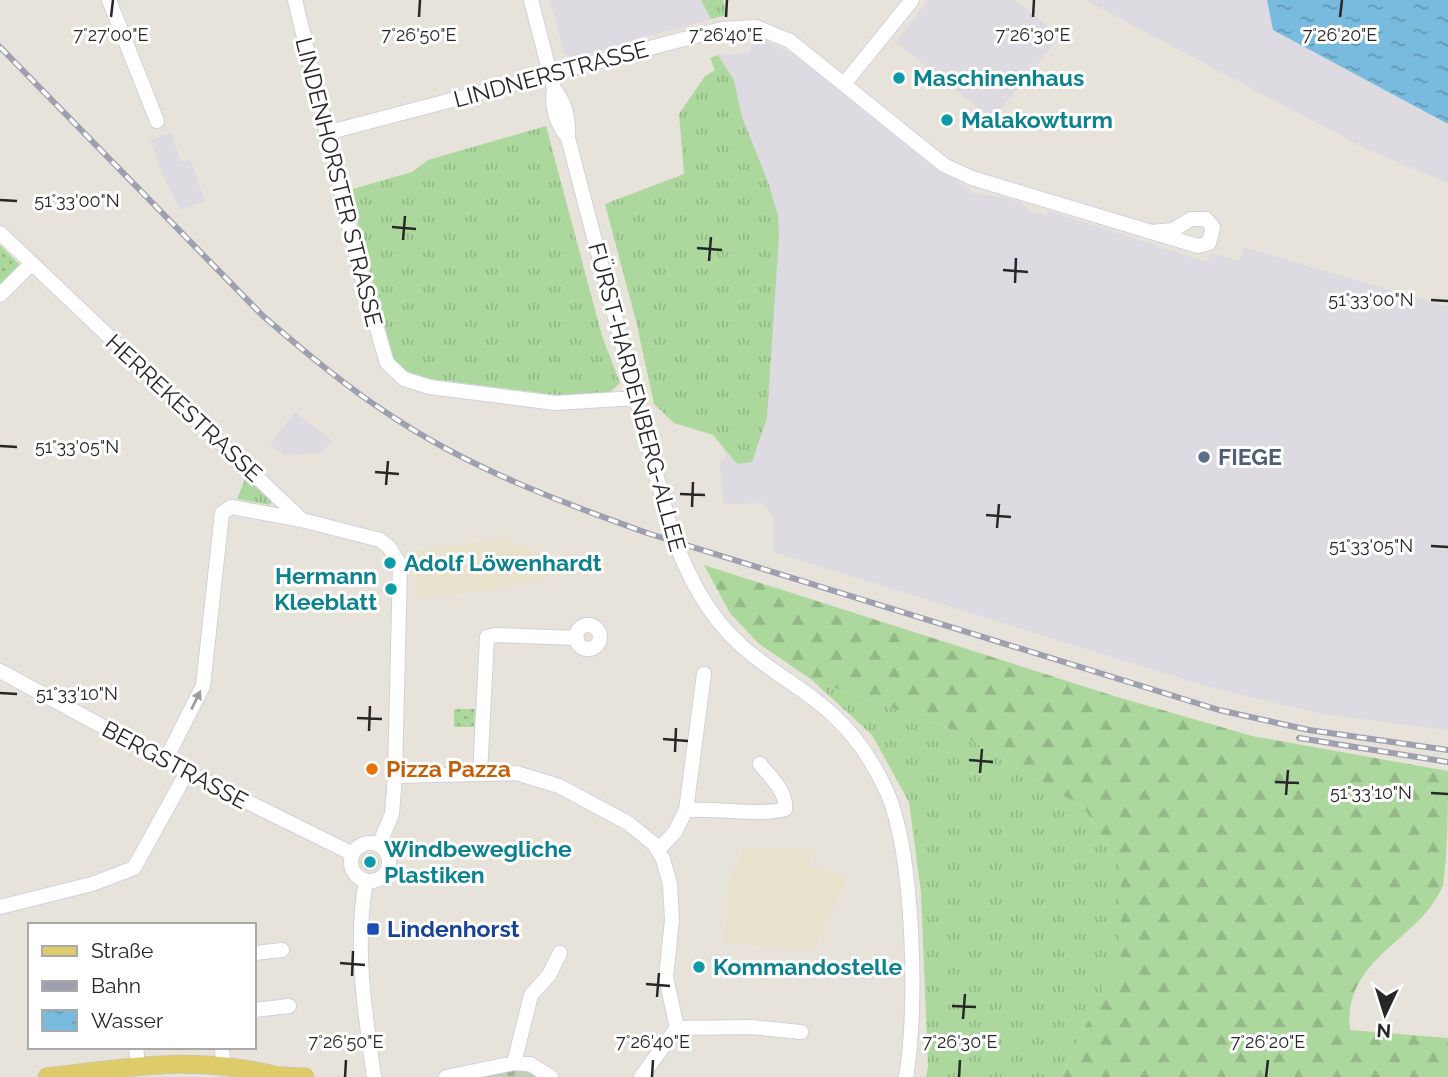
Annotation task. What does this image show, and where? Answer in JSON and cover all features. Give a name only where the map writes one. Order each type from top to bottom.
[{"type":"main road","points":[[47,1077],[187,1062],[218,1063],[281,1077],[305,1077]]},
{"type":"street","points":[[109,0],[157,121]]},
{"type":"street","name":"LINDENHORSTER STRASSE","points":[[295,0],[379,343],[387,363],[404,379],[430,387],[555,403],[636,398]]},
{"type":"street","name":"FÜRST-HARDENBERG-ALLEE","points":[[531,0],[552,82],[563,99],[569,124],[568,138],[671,531],[698,592],[719,623],[743,647],[810,696],[851,733],[871,760],[888,794],[904,864],[912,966],[910,1051],[906,1077]]},
{"type":"street","points":[[844,84],[912,0]]},
{"type":"street","name":"LINDNERSTRASSE","points":[[326,133],[552,82],[742,26],[772,32],[790,41],[944,165],[972,178],[1150,232]]},
{"type":"street","name":"HERREKESTRASSE","points":[[0,233],[30,265],[302,520],[380,540],[389,547],[400,565],[402,584],[395,776]]},
{"type":"street","points":[[0,295],[30,265]]},
{"type":"street","points":[[166,761],[203,686],[222,513],[225,508],[302,520]]},
{"type":"street","points":[[480,774],[487,637],[577,638]]},
{"type":"street","name":"BERGSTRASSE","points":[[0,671],[187,772],[353,854]]},
{"type":"street","points":[[658,850],[675,832],[686,810],[705,674]]},
{"type":"street","points":[[686,810],[725,808],[766,813],[785,808],[786,801],[781,791],[761,764]]},
{"type":"street","points":[[0,907],[92,884],[134,868],[187,772]]},
{"type":"street","points":[[379,845],[392,814],[395,776],[516,773],[559,786],[628,823],[658,850],[667,872],[672,900],[666,977],[677,1028],[641,1077]]},
{"type":"street","points":[[367,843],[379,845],[387,854],[389,866],[383,876],[366,881],[353,871],[353,854],[367,843]]},
{"type":"street","points":[[366,881],[362,929],[363,994],[374,1077]]},
{"type":"street","points":[[256,953],[282,950]]},
{"type":"street","points":[[514,1063],[531,995],[549,975],[560,953]]},
{"type":"street","points":[[256,1010],[289,1006]]},
{"type":"street","points":[[677,1028],[751,1027],[801,1032]]},
{"type":"street","points":[[136,1049],[138,1066]]},
{"type":"street","points":[[446,1077],[514,1063],[530,1064],[551,1077]]},
{"type":"shaded area","points":[[550,0],[701,0],[711,19],[573,58],[564,53]]},
{"type":"shaded area","points":[[928,0],[1015,0],[1060,37],[992,119],[896,42]]},
{"type":"shaded area","points":[[1085,0],[1448,0],[1448,183],[1364,148]]},
{"type":"shaded area","name":"FIEGE","points":[[757,37],[790,52],[926,161],[974,193],[1007,198],[1022,203],[1029,211],[1046,215],[1049,211],[1207,262],[1211,253],[1239,261],[1244,247],[1448,307],[1448,730],[1323,714],[1209,687],[773,552],[773,517],[762,503],[723,504],[720,460],[725,459],[724,448],[737,464],[752,462],[767,418],[778,215],[742,117],[734,80],[718,55],[749,53],[753,39]]},
{"type":"shaded area","points":[[171,133],[181,162],[190,159],[205,201],[181,210],[166,182],[150,140]]},
{"type":"shaded area","points":[[295,412],[332,441],[321,453],[284,455],[270,444]]},
{"type":"shaded area","points":[[503,539],[589,575],[557,575],[488,591],[416,597],[416,551]]},
{"type":"shaded area","points":[[789,848],[814,851],[808,866],[847,877],[814,949],[724,943],[732,871],[739,862],[742,849]]},
{"type":"green space","points":[[701,0],[723,0],[728,15],[711,19]]},
{"type":"green space","points":[[718,55],[734,80],[742,117],[778,215],[779,236],[767,418],[752,462],[737,464],[713,435],[674,423],[654,404],[636,321],[605,204],[684,174],[679,114],[705,76],[715,70],[710,58]]},
{"type":"green space","points":[[546,126],[602,336],[620,383],[608,394],[565,396],[422,378],[404,370],[392,356],[349,190],[412,172],[428,160]]},
{"type":"green space","points":[[0,245],[21,266],[0,286]]},
{"type":"green space","points":[[246,477],[272,501],[270,505],[237,499]]},
{"type":"green space","points":[[704,565],[1114,696],[1252,736],[1448,771],[1447,844],[1443,885],[1433,904],[1370,967],[1358,984],[1351,1005],[1350,1030],[1448,1038],[1448,1077],[1060,1077],[1121,955],[1121,867],[1084,808],[954,730],[812,680],[758,643],[730,613]]},
{"type":"green space","points":[[812,680],[954,730],[1084,808],[1121,867],[1121,955],[1060,1077],[926,1077],[928,1066],[921,893],[909,802],[872,735]]},
{"type":"green space","points":[[454,709],[475,709],[474,727],[454,727]]},
{"type":"green space","points":[[370,853],[376,856],[379,862],[376,868],[370,871],[364,868],[361,862],[364,856]]},
{"type":"green space","points":[[514,1068],[542,1077],[483,1077]]},
{"type":"water","points":[[1267,0],[1448,0],[1448,124],[1273,30]]},
{"type":"railway","points":[[0,47],[263,316],[373,404],[420,434],[483,467],[547,496],[647,533],[1219,710],[1309,730],[1448,750]]},
{"type":"railway","points":[[1299,738],[1448,762]]},
{"type":"place","name":"Maschinenhaus","points":[[899,78]]},
{"type":"place","name":"Malakowturm","points":[[947,120]]},
{"type":"place","name":"FIEGE","points":[[1204,457]]},
{"type":"place","name":"Adolf Löwenhardt","points":[[390,563]]},
{"type":"place","name":"Hermann Kleeblatt","points":[[391,589]]},
{"type":"place","name":"Pizza Pazza","points":[[372,769]]},
{"type":"place","name":"Windbewegliche Plastiken","points":[[370,862]]},
{"type":"place","name":"Lindenhorst","points":[[373,929]]},
{"type":"place","name":"Kommandostelle","points":[[699,967]]}]
